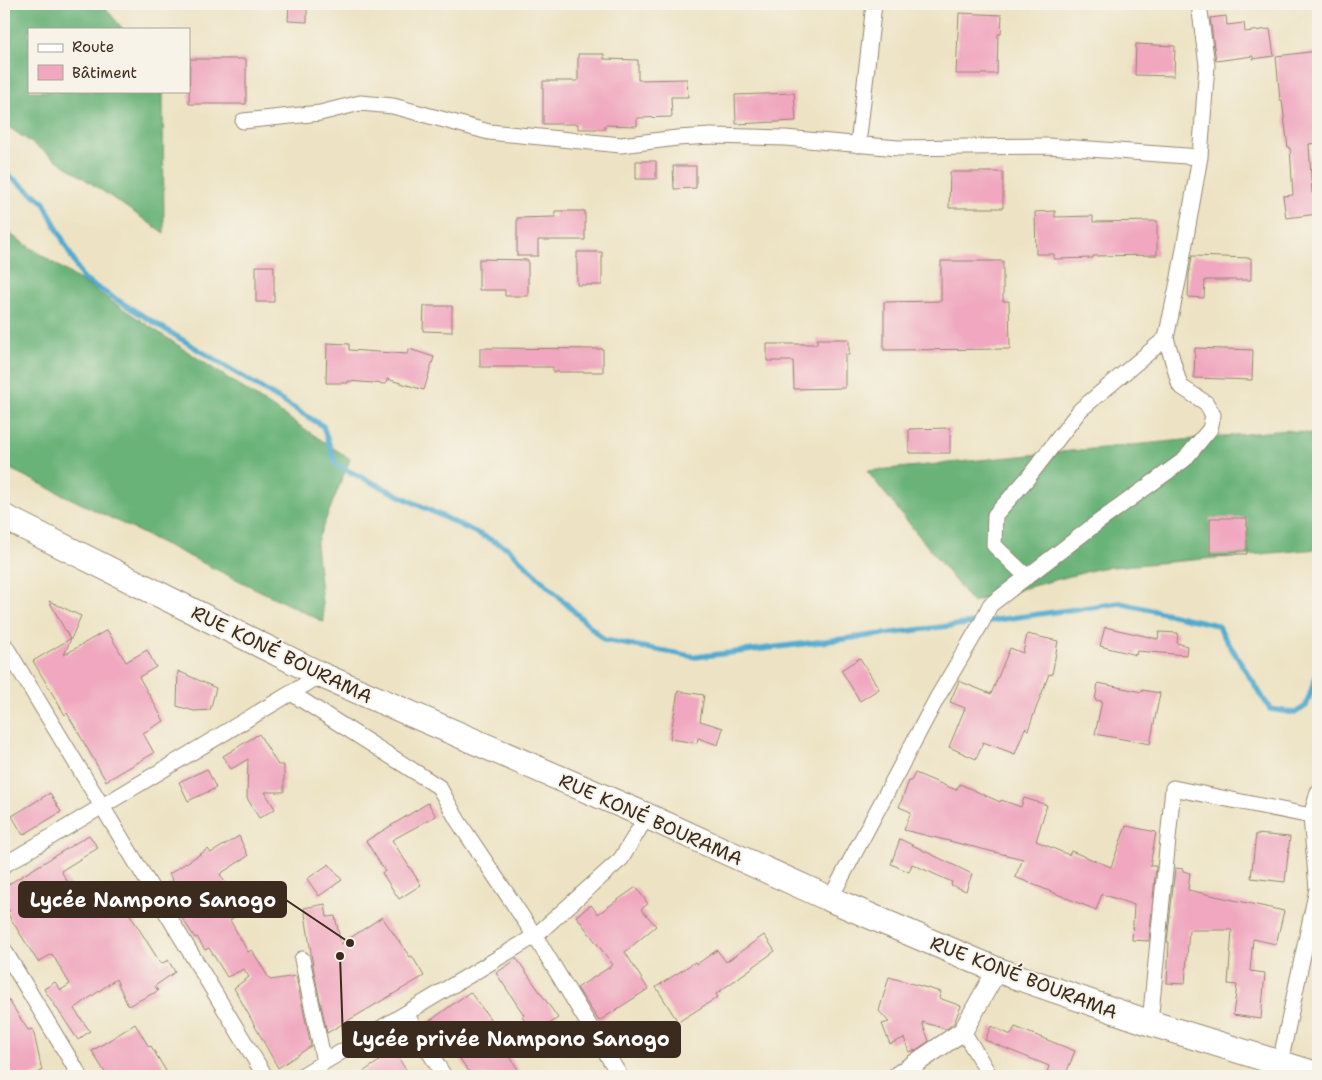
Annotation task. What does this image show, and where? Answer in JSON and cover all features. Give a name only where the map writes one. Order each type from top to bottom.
[{"type":"highway","name":"RUE KONÉ BOURAMA","points":[[4,517],[321,675],[647,816],[830,899],[997,970],[1150,1024],[1318,1075]]},
{"type":"street","points":[[858,144],[874,4]]},
{"type":"street","points":[[830,899],[937,698],[990,605],[1097,523],[1184,460],[1210,429],[1213,415],[1206,404],[1180,386],[1166,338],[1179,277],[1200,157],[1207,65],[1199,4]]},
{"type":"street","points":[[243,121],[320,113],[360,103],[393,106],[489,132],[621,144],[711,136],[785,138],[898,148],[1048,146],[1200,157]]},
{"type":"street","points":[[1027,577],[994,546],[995,515],[1027,479],[1080,410],[1166,338]]},
{"type":"street","points":[[4,644],[265,1076]]},
{"type":"street","points":[[4,865],[321,675]]},
{"type":"street","points":[[291,693],[439,787],[458,821],[535,936],[620,1076]]},
{"type":"street","points":[[1150,1024],[1173,788],[1311,816]]},
{"type":"street","points":[[1280,1063],[1318,889],[1311,816],[1318,792]]},
{"type":"street","points":[[302,1076],[535,936],[621,859],[647,816]]},
{"type":"street","points":[[4,950],[80,1076]]},
{"type":"street","points":[[302,958],[324,1062]]},
{"type":"street","points":[[897,1076],[963,1031],[997,970]]},
{"type":"street","points":[[406,1014],[444,1076]]},
{"type":"street","points":[[963,1031],[990,1076]]},
{"type":"green space","points":[[4,4],[102,4],[122,28],[28,28],[28,92],[163,92],[164,233],[4,124]]},
{"type":"green space","points":[[4,230],[350,459],[316,544],[324,622],[4,466]]},
{"type":"green space","points":[[1286,430],[1318,435],[1318,549],[1101,568],[972,602],[867,471]]},
{"type":"building","points":[[289,4],[307,4],[307,22],[288,21]]},
{"type":"building","points":[[959,13],[1002,15],[1001,34],[998,34],[997,74],[956,74]]},
{"type":"building","points":[[1226,16],[1227,25],[1244,23],[1245,32],[1270,29],[1274,56],[1253,59],[1253,56],[1216,61],[1210,18]]},
{"type":"building","points":[[1136,44],[1175,46],[1174,76],[1135,75]]},
{"type":"building","points":[[1318,51],[1318,143],[1309,144],[1312,193],[1317,192],[1318,214],[1286,218],[1283,196],[1293,195],[1290,148],[1288,148],[1282,100],[1280,100],[1276,56]]},
{"type":"building","points":[[578,54],[604,54],[604,59],[638,60],[638,80],[687,79],[688,97],[671,97],[672,117],[637,118],[637,126],[605,125],[605,129],[578,129],[578,124],[543,124],[543,81],[578,81]]},
{"type":"building","points":[[190,59],[246,59],[246,104],[189,104]]},
{"type":"building","points":[[794,93],[796,121],[736,124],[735,95]]},
{"type":"building","points":[[636,161],[656,161],[656,179],[636,179]]},
{"type":"building","points":[[673,166],[696,166],[696,188],[674,189]]},
{"type":"building","points":[[950,172],[1003,172],[1003,208],[949,208]]},
{"type":"building","points":[[555,211],[585,211],[585,240],[538,240],[538,256],[517,256],[517,218],[555,217]]},
{"type":"building","points":[[1055,211],[1055,217],[1093,216],[1093,222],[1157,221],[1157,255],[1054,259],[1054,254],[1036,254],[1035,212]]},
{"type":"building","points":[[577,252],[602,252],[602,285],[577,285]]},
{"type":"building","points":[[1192,256],[1251,258],[1251,280],[1205,280],[1204,298],[1188,297]]},
{"type":"building","points":[[479,259],[528,260],[528,296],[505,296],[505,290],[479,290]]},
{"type":"building","points":[[941,261],[1003,261],[1003,301],[1009,301],[1010,349],[884,350],[884,302],[941,301]]},
{"type":"building","points":[[256,266],[274,266],[274,302],[256,302]]},
{"type":"building","points":[[424,306],[452,306],[452,332],[423,331]]},
{"type":"building","points":[[817,339],[849,339],[849,355],[845,355],[845,388],[794,389],[793,361],[767,361],[767,344],[817,344]]},
{"type":"building","points":[[327,343],[349,344],[349,350],[407,354],[409,349],[434,357],[424,390],[387,379],[386,384],[348,381],[348,383],[326,383]]},
{"type":"building","points":[[480,348],[603,349],[603,372],[553,372],[553,367],[480,367]]},
{"type":"building","points":[[1195,348],[1253,350],[1252,380],[1194,378]]},
{"type":"building","points":[[950,428],[950,453],[909,453],[909,429]]},
{"type":"building","points":[[1210,518],[1247,518],[1247,554],[1210,554]]},
{"type":"building","points":[[49,601],[81,616],[64,655],[107,630],[126,662],[147,650],[156,667],[139,677],[164,721],[143,733],[154,753],[106,781],[67,713],[65,715],[33,661],[70,639]]},
{"type":"building","points":[[1105,627],[1158,639],[1159,632],[1178,633],[1177,643],[1187,646],[1186,655],[1137,651],[1136,655],[1100,646]]},
{"type":"building","points":[[1027,634],[1058,641],[1052,675],[1049,674],[1028,730],[1025,728],[1015,754],[983,742],[976,759],[949,747],[965,708],[950,702],[959,681],[991,694],[1010,648],[1023,653]]},
{"type":"building","points":[[860,658],[879,689],[860,701],[841,670]]},
{"type":"building","points":[[178,671],[216,688],[210,710],[194,711],[177,706]]},
{"type":"building","points":[[1098,683],[1142,692],[1142,690],[1160,693],[1150,744],[1095,734],[1102,701],[1095,700]]},
{"type":"building","points":[[678,691],[704,695],[700,721],[723,728],[718,745],[698,738],[697,743],[670,739]]},
{"type":"building","points":[[259,734],[278,765],[284,765],[284,792],[265,792],[275,809],[259,818],[247,798],[248,759],[231,769],[223,756]]},
{"type":"building","points":[[207,769],[216,788],[188,801],[179,782]]},
{"type":"building","points":[[915,773],[956,790],[960,784],[1000,802],[1001,800],[1021,807],[1024,798],[1047,805],[1036,841],[1069,855],[1071,851],[1111,867],[1126,826],[1156,832],[1150,866],[1156,866],[1149,941],[1132,940],[1134,905],[1102,894],[1096,910],[1015,877],[1023,859],[904,830],[911,812],[899,807],[909,781],[911,781]]},
{"type":"building","points":[[50,793],[61,812],[23,835],[12,816]]},
{"type":"building","points":[[428,803],[436,816],[392,840],[421,885],[399,899],[382,873],[385,871],[366,841]]},
{"type":"building","points":[[1256,834],[1290,837],[1285,882],[1251,878]]},
{"type":"building","points":[[89,835],[98,848],[61,871],[80,901],[85,897],[87,902],[108,887],[119,904],[122,902],[161,964],[168,960],[175,972],[155,986],[158,991],[128,1006],[116,979],[74,1009],[90,1031],[78,1040],[44,989],[55,982],[61,990],[70,984],[52,954],[38,962],[7,913],[10,911],[4,902],[4,887]]},
{"type":"building","points":[[239,836],[248,856],[220,874],[243,912],[230,920],[248,952],[252,950],[270,980],[296,976],[311,1046],[278,1068],[234,988],[249,977],[244,969],[227,977],[209,948],[205,950],[197,937],[195,938],[163,888],[173,881],[169,874],[208,849],[211,853]]},
{"type":"building","points":[[900,839],[972,874],[966,891],[951,885],[952,882],[912,864],[909,872],[891,864]]},
{"type":"building","points":[[329,864],[342,880],[319,896],[307,879]]},
{"type":"building","points":[[1175,868],[1183,869],[1183,871],[1190,873],[1188,890],[1284,911],[1276,944],[1253,939],[1250,971],[1265,973],[1261,1019],[1233,1015],[1237,985],[1228,984],[1232,930],[1189,930],[1185,984],[1167,983],[1169,942],[1167,942]]},
{"type":"building","points":[[636,887],[648,904],[641,909],[656,926],[625,952],[648,989],[599,1021],[577,988],[613,965],[576,916],[591,905],[598,914]]},
{"type":"building","points":[[325,904],[327,917],[335,916],[341,944],[382,917],[410,957],[412,956],[424,976],[327,1033],[314,972],[304,908]]},
{"type":"building","points":[[764,935],[775,951],[716,994],[718,997],[678,1022],[656,987],[695,962],[697,964],[717,950],[726,962]]},
{"type":"building","points":[[517,959],[558,1018],[534,1034],[522,1017],[524,1015],[496,973]]},
{"type":"building","points":[[889,977],[941,992],[939,998],[961,1006],[954,1023],[946,1029],[922,1022],[929,1041],[916,1050],[909,1052],[904,1038],[890,1044],[882,1024],[889,1022],[879,1011]]},
{"type":"building","points":[[470,992],[494,1024],[492,1025],[519,1071],[511,1076],[472,1076],[451,1046],[441,1052],[424,1025]]},
{"type":"building","points":[[4,993],[28,1030],[33,1029],[42,1071],[31,1076],[4,1076]]},
{"type":"building","points":[[135,1024],[169,1076],[107,1076],[92,1051]]},
{"type":"building","points":[[991,1026],[1011,1035],[1015,1027],[1075,1051],[1065,1076],[1046,1076],[1049,1066],[985,1040]]},
{"type":"building","points":[[394,1051],[410,1076],[357,1076]]},
{"type":"waterway","points":[[4,172],[43,201],[83,279],[323,426],[336,465],[508,548],[604,640],[696,657],[1120,603],[1217,625],[1270,709],[1295,713],[1306,706],[1318,671]]},
{"type":"place","name":"Lycée Nampono Sanogo","points":[[350,943]]},
{"type":"place","name":"Lycée privée Nampono Sanogo","points":[[340,956]]}]
